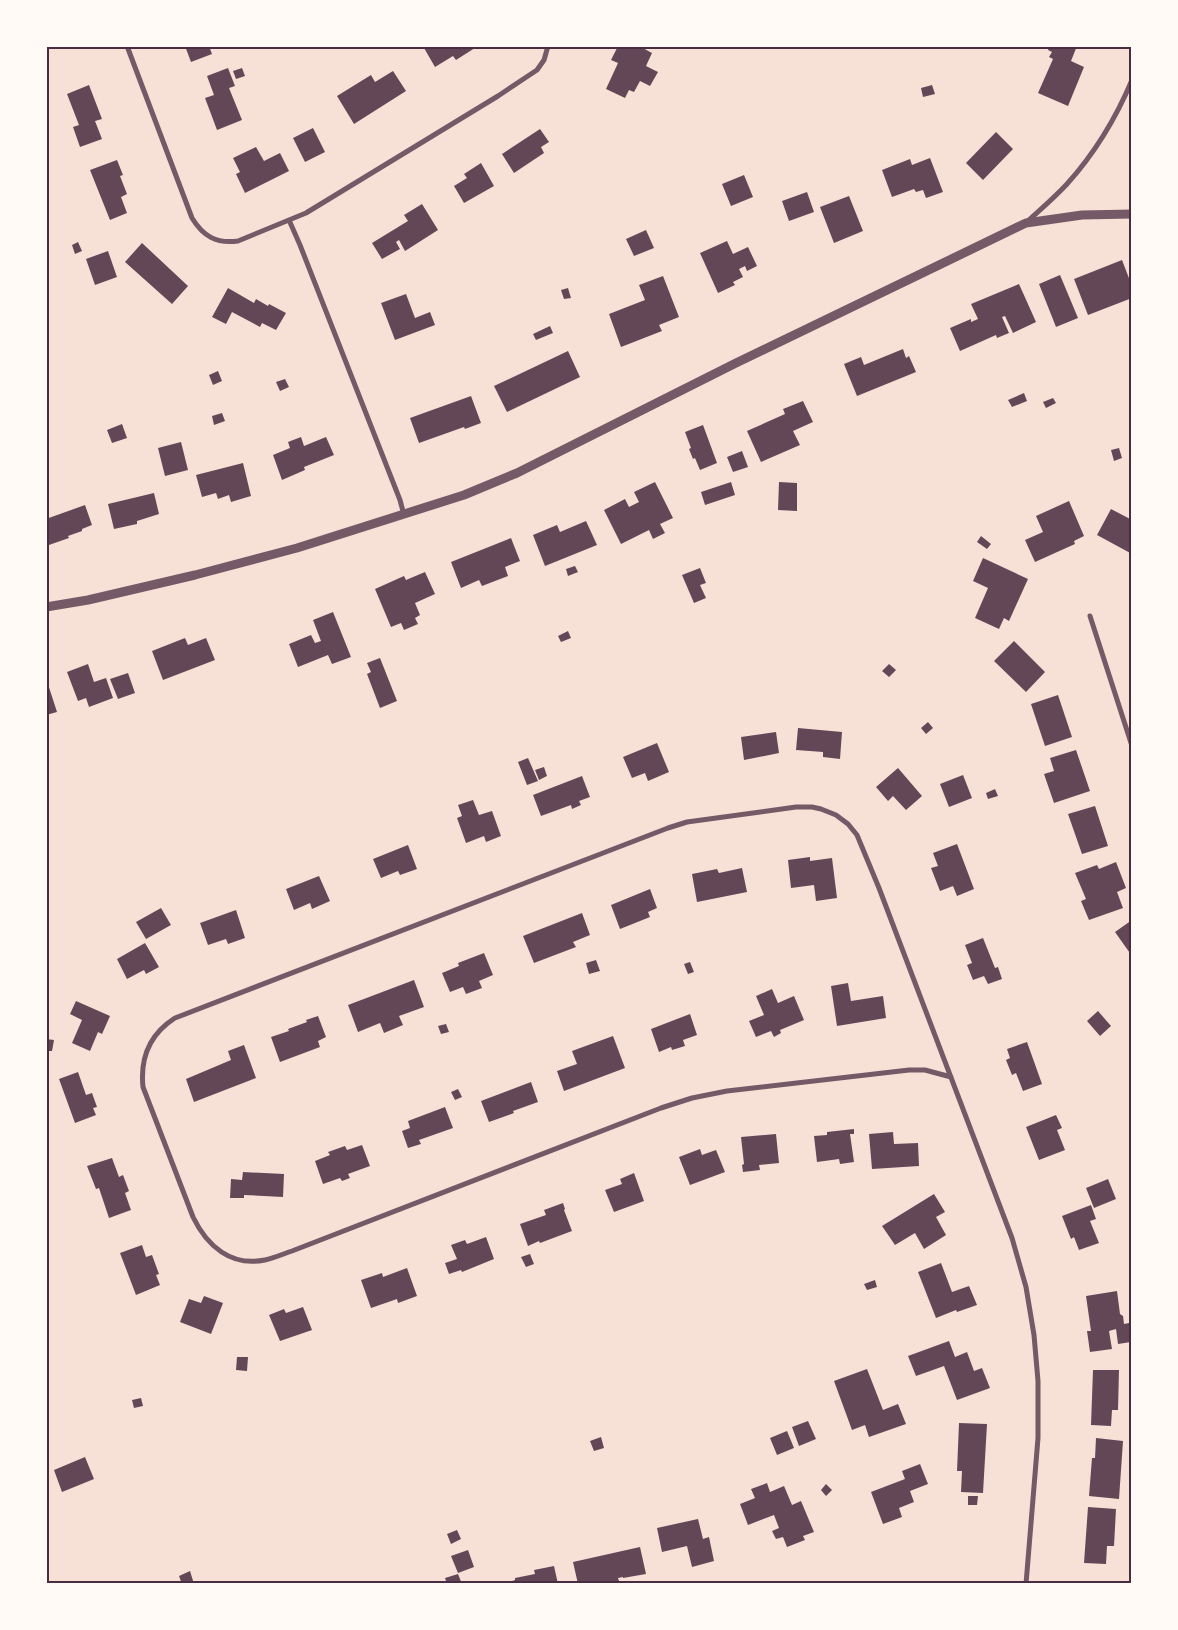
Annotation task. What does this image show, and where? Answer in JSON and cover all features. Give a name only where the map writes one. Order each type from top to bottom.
[{"type":"street","points":[[127,46],[192,218],[208,237],[219,242],[238,242],[306,212],[498,96],[537,70],[544,60],[548,46]]},
{"type":"street","points":[[46,607],[88,600],[195,575],[296,548],[464,495],[516,473],[1026,223],[1066,185],[1091,155],[1115,118],[1132,80]]},
{"type":"street","points":[[1026,223],[1082,215],[1132,214]]},
{"type":"street","points":[[288,220],[304,254],[400,500],[404,515]]},
{"type":"street","points":[[1090,616],[1132,746]]},
{"type":"street","points":[[951,1077],[925,1070],[910,1070],[727,1091],[692,1098],[661,1108],[292,1251],[267,1260],[254,1261],[241,1260],[227,1255],[211,1245],[201,1232],[193,1217],[143,1087],[142,1074],[144,1058],[158,1032],[184,1014],[668,828],[687,822],[796,807],[812,807],[836,815],[848,824],[857,835],[880,888],[1012,1238],[1026,1288],[1034,1334],[1038,1382],[1038,1438],[1026,1584]]},
{"type":"building","points":[[185,46],[209,46],[212,54],[191,62]]},
{"type":"building","points":[[427,46],[478,46],[456,60],[453,56],[435,67],[424,48]]},
{"type":"building","points":[[618,46],[639,46],[652,53],[646,66],[658,72],[650,86],[640,81],[634,92],[629,90],[625,98],[606,89],[618,63],[611,60]]},
{"type":"building","points":[[1049,46],[1077,46],[1071,61],[1084,67],[1068,106],[1038,93],[1053,59],[1049,57],[1052,52],[1048,50]]},
{"type":"building","points":[[228,68],[235,86],[229,88],[242,120],[217,130],[205,98],[214,95],[207,76]]},
{"type":"building","points":[[242,68],[245,76],[236,79],[233,71]]},
{"type":"building","points":[[393,71],[406,91],[354,124],[337,96],[371,75],[375,82]]},
{"type":"building","points":[[89,85],[102,119],[95,121],[102,139],[80,147],[73,127],[79,125],[67,94]]},
{"type":"building","points":[[932,85],[935,94],[923,97],[921,88]]},
{"type":"building","points":[[313,128],[325,152],[305,162],[293,138]]},
{"type":"building","points":[[540,129],[549,142],[541,147],[544,153],[514,173],[502,154]]},
{"type":"building","points":[[996,132],[1013,149],[983,180],[966,163]]},
{"type":"building","points":[[256,147],[264,161],[280,153],[289,171],[245,193],[236,174],[240,172],[233,158]]},
{"type":"building","points":[[930,158],[943,192],[926,198],[923,190],[916,192],[914,189],[892,197],[882,170],[910,159],[912,165]]},
{"type":"building","points":[[117,160],[123,175],[120,176],[127,194],[121,197],[127,213],[110,220],[90,170]]},
{"type":"building","points":[[481,163],[494,186],[464,203],[454,186],[467,178],[464,174]]},
{"type":"building","points":[[744,175],[753,197],[731,206],[722,184]]},
{"type":"building","points":[[807,192],[814,212],[789,221],[782,201]]},
{"type":"building","points":[[849,196],[863,231],[834,243],[820,207]]},
{"type":"building","points":[[422,204],[438,230],[405,251],[399,240],[396,242],[400,249],[382,259],[372,243],[408,221],[404,215]]},
{"type":"building","points":[[646,230],[654,248],[634,256],[626,239]]},
{"type":"building","points":[[727,241],[733,254],[748,247],[757,266],[747,271],[745,266],[739,269],[743,277],[733,282],[735,285],[718,293],[700,253]]},
{"type":"building","points":[[78,242],[82,251],[75,254],[72,245]]},
{"type":"building","points":[[142,243],[188,286],[172,304],[125,262]]},
{"type":"building","points":[[108,251],[117,277],[95,285],[86,259]]},
{"type":"building","points":[[1122,260],[1132,286],[1132,298],[1088,315],[1074,279]]},
{"type":"building","points":[[1060,275],[1078,318],[1056,327],[1039,284]]},
{"type":"building","points":[[663,276],[679,317],[659,325],[662,331],[621,347],[609,314],[645,300],[639,285]]},
{"type":"building","points":[[1019,284],[1036,322],[1013,333],[1005,316],[1002,317],[1009,333],[997,338],[996,335],[960,351],[950,328],[971,319],[971,322],[978,319],[971,304]]},
{"type":"building","points":[[228,288],[254,303],[256,299],[286,313],[276,330],[262,323],[260,327],[232,312],[226,324],[212,317]]},
{"type":"building","points":[[568,288],[571,298],[564,299],[561,290]]},
{"type":"building","points":[[406,294],[415,318],[430,312],[435,325],[395,340],[381,303]]},
{"type":"building","points":[[550,326],[553,333],[536,340],[533,334]]},
{"type":"building","points":[[903,349],[906,358],[909,356],[916,372],[857,396],[844,364],[861,357],[864,365]]},
{"type":"building","points":[[568,351],[580,377],[507,412],[494,386]]},
{"type":"building","points":[[218,371],[222,381],[213,385],[209,375]]},
{"type":"building","points":[[285,379],[289,387],[280,391],[276,382]]},
{"type":"building","points":[[1024,393],[1027,401],[1012,407],[1008,400]]},
{"type":"building","points":[[471,396],[481,423],[419,443],[410,418]]},
{"type":"building","points":[[1053,398],[1056,403],[1046,408],[1043,402]]},
{"type":"building","points":[[803,401],[813,422],[793,431],[800,445],[761,462],[747,431],[785,414],[783,409]]},
{"type":"building","points":[[222,413],[225,421],[214,425],[212,416]]},
{"type":"building","points":[[122,424],[127,438],[112,443],[107,430]]},
{"type":"building","points":[[703,425],[717,463],[700,470],[689,449],[691,448],[685,432]]},
{"type":"building","points":[[301,437],[304,446],[326,437],[334,455],[304,467],[305,470],[282,480],[273,455],[290,448],[288,442]]},
{"type":"building","points":[[181,442],[188,470],[165,476],[158,448]]},
{"type":"building","points":[[1119,448],[1122,458],[1114,461],[1111,450]]},
{"type":"building","points":[[742,451],[748,467],[733,472],[727,457]]},
{"type":"building","points":[[243,463],[251,496],[231,502],[229,495],[218,499],[216,493],[202,497],[196,475]]},
{"type":"building","points":[[655,482],[673,518],[660,524],[665,533],[653,539],[649,530],[621,544],[604,510],[625,499],[629,507],[639,502],[634,492]]},
{"type":"building","points":[[731,482],[735,495],[705,505],[701,492]]},
{"type":"building","points":[[779,482],[797,483],[797,511],[778,510]]},
{"type":"building","points":[[154,493],[159,514],[137,521],[137,524],[114,529],[108,504]]},
{"type":"building","points":[[1069,501],[1084,536],[1074,541],[1075,544],[1035,562],[1025,540],[1043,532],[1036,516]]},
{"type":"building","points":[[85,505],[92,525],[68,536],[69,538],[46,546],[46,519]]},
{"type":"building","points":[[1111,509],[1132,520],[1132,554],[1097,535]]},
{"type":"building","points":[[586,521],[597,545],[545,566],[533,535],[557,525],[560,532]]},
{"type":"building","points":[[981,536],[991,544],[987,549],[977,542]]},
{"type":"building","points":[[511,538],[520,561],[505,567],[508,576],[482,586],[479,580],[461,588],[451,562]]},
{"type":"building","points":[[983,558],[1028,579],[1009,621],[1004,618],[999,629],[975,618],[988,588],[973,581]]},
{"type":"building","points":[[575,566],[578,572],[568,576],[566,569]]},
{"type":"building","points":[[700,568],[706,583],[700,585],[706,598],[694,603],[682,575]]},
{"type":"building","points":[[425,572],[435,594],[415,603],[420,615],[415,618],[418,624],[404,630],[401,623],[391,627],[375,589],[404,576],[406,580]]},
{"type":"building","points":[[333,612],[351,657],[332,664],[328,655],[298,667],[289,644],[311,635],[315,643],[321,641],[313,620]]},
{"type":"building","points":[[568,631],[571,638],[561,642],[558,636]]},
{"type":"building","points":[[185,638],[188,645],[206,638],[215,660],[163,680],[152,651]]},
{"type":"building","points":[[1014,641],[1045,672],[1026,692],[994,661]]},
{"type":"building","points":[[380,658],[397,701],[380,708],[367,674],[371,672],[367,663]]},
{"type":"building","points":[[88,664],[94,682],[106,678],[113,698],[89,707],[86,698],[78,701],[67,672]]},
{"type":"building","points":[[889,664],[896,670],[889,677],[882,671]]},
{"type":"building","points":[[128,673],[135,693],[118,699],[110,679]]},
{"type":"building","points":[[46,678],[57,712],[46,715]]},
{"type":"building","points":[[1058,695],[1072,737],[1045,746],[1031,704]]},
{"type":"building","points":[[928,722],[933,728],[926,734],[921,728]]},
{"type":"building","points":[[798,728],[842,732],[840,759],[823,757],[823,752],[796,750]]},
{"type":"building","points":[[776,732],[779,753],[744,760],[741,737]]},
{"type":"building","points":[[657,743],[669,772],[648,781],[645,773],[632,778],[623,757]]},
{"type":"building","points":[[1076,750],[1090,791],[1054,803],[1044,774],[1054,771],[1050,758]]},
{"type":"building","points":[[528,758],[538,781],[527,785],[518,762]]},
{"type":"building","points":[[544,767],[547,776],[539,780],[535,770]]},
{"type":"building","points":[[898,768],[922,796],[906,810],[893,796],[888,801],[876,787]]},
{"type":"building","points":[[963,775],[972,798],[949,807],[940,784]]},
{"type":"building","points":[[582,776],[590,797],[579,801],[581,805],[572,809],[571,805],[541,816],[533,795]]},
{"type":"building","points":[[995,789],[998,796],[988,799],[986,793]]},
{"type":"building","points":[[473,800],[479,815],[492,811],[501,836],[486,842],[484,836],[466,843],[457,818],[462,816],[458,805]]},
{"type":"building","points":[[1095,806],[1108,846],[1082,854],[1068,814]]},
{"type":"building","points":[[957,844],[974,889],[957,896],[953,886],[940,891],[931,868],[938,866],[933,853]]},
{"type":"building","points":[[408,845],[417,869],[400,875],[398,871],[381,878],[373,859]]},
{"type":"building","points":[[810,857],[810,861],[832,858],[837,898],[816,901],[814,885],[791,888],[788,860]]},
{"type":"building","points":[[1116,862],[1126,888],[1117,892],[1123,908],[1089,920],[1081,901],[1086,899],[1075,873],[1097,865],[1099,869]]},
{"type":"building","points":[[742,868],[747,892],[697,902],[692,874],[717,869],[719,873]]},
{"type":"building","points":[[319,876],[330,901],[312,909],[310,903],[294,910],[286,889]]},
{"type":"building","points":[[650,889],[657,908],[648,912],[650,917],[620,929],[611,905]]},
{"type":"building","points":[[161,908],[171,925],[146,939],[136,922]]},
{"type":"building","points":[[236,910],[245,938],[228,944],[226,939],[208,945],[200,923]]},
{"type":"building","points":[[582,913],[590,935],[573,942],[576,947],[534,963],[523,936]]},
{"type":"building","points":[[1132,920],[1132,956],[1115,932]]},
{"type":"building","points":[[983,938],[995,968],[998,967],[1002,979],[988,984],[984,976],[973,980],[967,965],[972,963],[965,945]]},
{"type":"building","points":[[145,943],[159,967],[146,974],[144,970],[127,979],[117,959]]},
{"type":"building","points":[[484,953],[493,975],[479,981],[482,988],[466,994],[463,987],[450,992],[442,973],[459,966],[458,963]]},
{"type":"building","points":[[596,960],[600,971],[589,974],[586,963]]},
{"type":"building","points":[[690,962],[694,972],[688,974],[684,964]]},
{"type":"building","points":[[414,980],[424,1007],[399,1016],[403,1025],[384,1033],[380,1023],[358,1032],[348,1005]]},
{"type":"building","points":[[848,983],[851,1001],[883,996],[886,1018],[837,1026],[831,986]]},
{"type":"building","points":[[772,989],[778,1003],[794,996],[804,1020],[780,1030],[781,1033],[774,1037],[771,1031],[756,1037],[749,1021],[764,1015],[756,996]]},
{"type":"building","points":[[76,1001],[110,1016],[102,1034],[98,1032],[90,1051],[72,1043],[82,1020],[70,1014]]},
{"type":"building","points":[[1098,1011],[1111,1026],[1100,1036],[1087,1021]]},
{"type":"building","points":[[690,1014],[697,1035],[683,1040],[685,1046],[672,1050],[671,1047],[659,1052],[651,1029]]},
{"type":"building","points":[[318,1016],[326,1037],[318,1041],[320,1047],[280,1062],[271,1037],[289,1031],[288,1029]]},
{"type":"building","points":[[446,1024],[449,1032],[441,1034],[438,1026]]},
{"type":"building","points":[[613,1036],[625,1068],[564,1091],[557,1071],[577,1064],[572,1051]]},
{"type":"building","points":[[46,1039],[54,1040],[52,1051],[46,1051]]},
{"type":"building","points":[[1027,1042],[1042,1084],[1023,1091],[1016,1073],[1012,1075],[1006,1060],[1010,1058],[1007,1049]]},
{"type":"building","points":[[244,1045],[256,1078],[194,1102],[186,1079],[231,1060],[228,1051]]},
{"type":"building","points":[[78,1072],[86,1095],[92,1093],[97,1107],[93,1108],[96,1115],[75,1123],[59,1079]]},
{"type":"building","points":[[531,1082],[538,1102],[489,1122],[481,1101]]},
{"type":"building","points":[[458,1089],[462,1097],[455,1100],[451,1092]]},
{"type":"building","points":[[445,1107],[453,1128],[419,1140],[421,1144],[408,1148],[402,1131],[410,1128],[408,1121]]},
{"type":"building","points":[[1056,1115],[1062,1128],[1057,1130],[1065,1150],[1039,1160],[1026,1127]]},
{"type":"building","points":[[854,1129],[854,1134],[850,1134],[854,1162],[840,1164],[839,1159],[817,1162],[814,1136],[827,1135],[827,1132]]},
{"type":"building","points":[[893,1132],[894,1144],[918,1143],[919,1166],[872,1169],[869,1134]]},
{"type":"building","points":[[776,1134],[779,1163],[759,1165],[760,1170],[743,1172],[741,1137]]},
{"type":"building","points":[[362,1145],[370,1166],[348,1174],[350,1178],[342,1181],[340,1178],[323,1184],[315,1161],[330,1155],[328,1152],[345,1146],[347,1150]]},
{"type":"building","points":[[700,1149],[702,1155],[716,1150],[725,1172],[690,1185],[679,1157]]},
{"type":"building","points":[[112,1158],[119,1177],[123,1175],[129,1191],[125,1193],[131,1210],[109,1218],[99,1188],[96,1189],[87,1166]]},
{"type":"building","points":[[243,1172],[284,1174],[283,1197],[244,1195],[244,1198],[230,1198],[231,1179],[242,1180]]},
{"type":"building","points":[[634,1173],[644,1201],[614,1212],[605,1190],[622,1184],[620,1179]]},
{"type":"building","points":[[1108,1179],[1116,1199],[1094,1208],[1086,1188]]},
{"type":"building","points":[[934,1194],[945,1212],[936,1217],[946,1235],[924,1249],[915,1233],[895,1245],[882,1226]]},
{"type":"building","points":[[563,1203],[572,1231],[528,1246],[520,1224],[546,1215],[544,1210]]},
{"type":"building","points":[[1091,1205],[1096,1219],[1090,1221],[1099,1243],[1079,1250],[1074,1237],[1071,1239],[1062,1216]]},
{"type":"building","points":[[486,1237],[494,1259],[462,1272],[461,1270],[449,1274],[445,1263],[457,1259],[451,1245],[465,1240],[467,1244]]},
{"type":"building","points":[[142,1245],[146,1257],[152,1255],[159,1274],[156,1275],[160,1285],[136,1295],[120,1253]]},
{"type":"building","points":[[530,1254],[534,1264],[526,1267],[521,1257]]},
{"type":"building","points":[[941,1263],[952,1292],[969,1286],[977,1305],[957,1312],[956,1310],[936,1318],[918,1272]]},
{"type":"building","points":[[407,1268],[417,1296],[398,1303],[397,1299],[371,1308],[361,1280],[382,1273],[383,1277]]},
{"type":"building","points":[[875,1280],[877,1287],[867,1290],[864,1284]]},
{"type":"building","points":[[1117,1291],[1120,1314],[1123,1316],[1124,1324],[1129,1323],[1131,1342],[1118,1344],[1116,1329],[1109,1331],[1112,1349],[1090,1352],[1087,1331],[1091,1331],[1086,1296]]},
{"type":"building","points":[[204,1296],[223,1303],[211,1334],[180,1322],[189,1299],[201,1303]]},
{"type":"building","points":[[303,1307],[312,1330],[280,1341],[269,1315],[284,1309],[286,1313]]},
{"type":"building","points":[[949,1341],[955,1357],[967,1352],[974,1371],[982,1368],[990,1388],[957,1400],[944,1366],[916,1376],[908,1356]]},
{"type":"building","points":[[237,1357],[248,1357],[247,1371],[236,1370]]},
{"type":"building","points":[[867,1369],[883,1410],[898,1404],[906,1424],[869,1437],[865,1425],[852,1430],[834,1381]]},
{"type":"building","points":[[1093,1370],[1119,1370],[1118,1410],[1112,1410],[1111,1426],[1091,1425]]},
{"type":"building","points":[[141,1398],[143,1406],[134,1408],[132,1400]]},
{"type":"building","points":[[808,1421],[816,1439],[799,1446],[792,1427]]},
{"type":"building","points":[[959,1423],[987,1424],[983,1493],[961,1492],[962,1471],[957,1471]]},
{"type":"building","points":[[787,1431],[794,1448],[777,1455],[770,1438]]},
{"type":"building","points":[[601,1437],[604,1448],[594,1451],[590,1441]]},
{"type":"building","points":[[1096,1438],[1123,1441],[1119,1499],[1089,1496],[1092,1458],[1095,1458]]},
{"type":"building","points":[[85,1457],[94,1479],[62,1492],[54,1470]]},
{"type":"building","points":[[920,1464],[928,1484],[910,1491],[914,1502],[899,1508],[902,1517],[883,1524],[871,1492],[905,1479],[902,1471]]},
{"type":"building","points":[[767,1483],[770,1492],[784,1486],[792,1505],[801,1501],[814,1532],[803,1536],[805,1540],[787,1547],[783,1537],[776,1539],[772,1531],[779,1528],[774,1515],[748,1525],[740,1504],[755,1498],[751,1489]]},
{"type":"building","points":[[826,1484],[832,1490],[826,1496],[821,1490]]},
{"type":"building","points":[[968,1496],[978,1496],[977,1505],[968,1505]]},
{"type":"building","points":[[1088,1507],[1116,1509],[1114,1546],[1107,1546],[1106,1564],[1084,1563]]},
{"type":"building","points":[[698,1519],[703,1539],[709,1537],[714,1561],[692,1567],[687,1546],[662,1552],[657,1528]]},
{"type":"building","points":[[457,1530],[461,1539],[451,1544],[447,1534]]},
{"type":"building","points":[[640,1547],[646,1574],[618,1578],[619,1581],[608,1584],[578,1584],[573,1562]]},
{"type":"building","points":[[468,1550],[474,1567],[458,1573],[451,1556]]},
{"type":"building","points":[[554,1566],[558,1584],[504,1584],[515,1580],[515,1578],[535,1574],[534,1570]]},
{"type":"building","points":[[190,1571],[194,1584],[182,1584],[179,1576]]},
{"type":"building","points":[[458,1574],[462,1584],[447,1584],[445,1578]]}]
